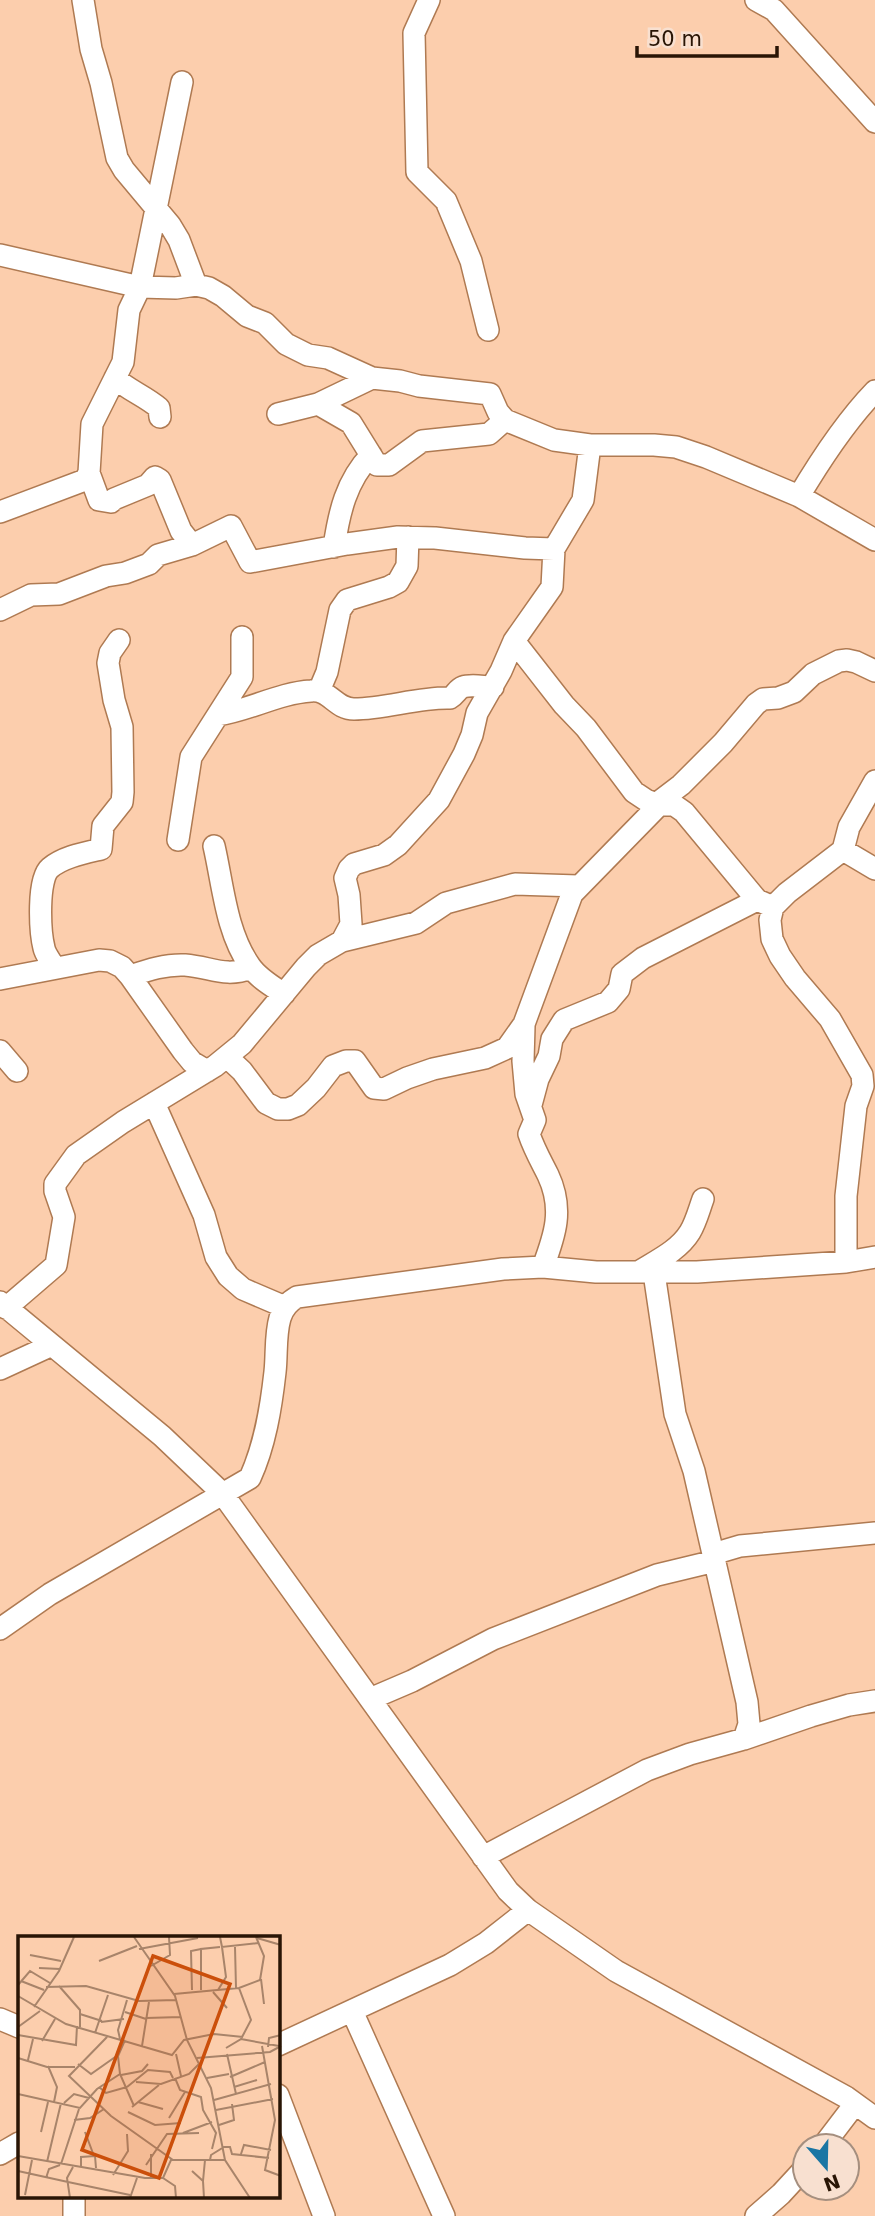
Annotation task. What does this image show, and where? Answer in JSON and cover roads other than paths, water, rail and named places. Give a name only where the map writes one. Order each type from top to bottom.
[{"type":"street","points":[[83,0],[91,49],[117,158],[179,240],[196,285]]},
{"type":"street","points":[[429,0],[414,33],[417,172],[446,201],[471,261],[488,330]]},
{"type":"street","points":[[756,0],[774,10],[875,122]]},
{"type":"street","points":[[182,82],[140,287],[129,310],[122,362],[92,424],[89,473],[99,500],[111,502],[148,485],[155,477],[160,480],[181,531],[192,545]]},
{"type":"street","points":[[0,255],[140,287],[176,288],[196,285],[216,292],[247,316],[265,323],[286,344],[307,355],[328,358],[372,378],[490,394],[505,420],[554,440],[590,445],[676,447],[799,496],[875,540]]},
{"type":"street","points":[[115,378],[159,408],[160,417]]},
{"type":"street","points":[[278,414],[318,404],[372,378]]},
{"type":"street","points":[[799,496],[858,408],[875,391]]},
{"type":"street","points":[[318,404],[351,423],[377,465],[389,465],[422,441],[489,434],[505,420]]},
{"type":"street","points":[[342,941],[351,924],[345,878],[349,869],[354,864],[384,855],[398,845],[439,800],[464,754],[477,713],[493,687],[514,640],[552,587],[554,549],[583,500],[590,445]]},
{"type":"street","points":[[334,547],[344,496],[372,455]]},
{"type":"street","points":[[0,512],[85,480],[89,473]]},
{"type":"street","points":[[0,610],[31,595],[59,594],[106,576],[125,573],[149,564],[158,555],[192,545],[231,526],[250,562],[374,540],[408,537],[554,549]]},
{"type":"street","points":[[319,691],[327,672],[340,610],[347,600],[398,582],[407,566],[408,537]]},
{"type":"street","points":[[178,840],[191,757],[242,677],[242,637]]},
{"type":"street","points":[[54,967],[44,949],[40,897],[43,879],[49,869],[75,855],[101,849],[103,826],[122,803],[122,727],[108,663],[110,653],[119,640]]},
{"type":"street","points":[[514,640],[564,705],[586,727],[634,792],[658,804],[674,805],[684,812],[765,903],[772,939],[780,956],[830,1019],[862,1075],[869,1079],[856,1106],[846,1196],[846,1262]]},
{"type":"street","points":[[227,1058],[243,1071],[266,1102],[278,1109],[288,1109],[307,1097],[333,1066],[346,1061],[355,1061],[374,1088],[384,1089],[433,1069],[495,1054],[507,1048],[524,1024],[572,894],[658,804],[681,785],[763,699],[778,698],[794,692],[813,674],[839,661],[856,662],[875,671]]},
{"type":"street","points":[[218,715],[233,713],[285,695],[319,691],[324,692],[337,705],[355,709],[450,698],[461,687],[467,686],[493,687]]},
{"type":"street","points":[[531,1105],[538,1079],[549,1056],[552,1039],[564,1020],[608,1002],[619,989],[622,974],[643,958],[787,892],[843,850],[849,827],[875,782]]},
{"type":"street","points":[[215,846],[232,927],[241,950],[251,968],[284,994]]},
{"type":"street","points":[[843,850],[875,869]]},
{"type":"street","points":[[578,886],[515,884],[446,903],[416,923],[342,941],[318,954],[227,1058],[76,1154],[55,1184],[64,1217],[57,1261],[51,1271],[3,1305],[162,1436],[222,1493],[483,1857],[508,1891],[528,1910],[616,1971],[855,2104],[875,2118]]},
{"type":"street","points":[[0,979],[54,967],[99,960],[110,961],[122,967],[130,976],[192,1062],[207,1071]]},
{"type":"street","points":[[130,976],[171,965],[229,974],[251,968]]},
{"type":"street","points":[[524,1024],[526,1094],[535,1119],[529,1135],[556,1198],[556,1233],[543,1267]]},
{"type":"street","points":[[154,1103],[204,1214],[216,1257],[228,1276],[243,1289],[285,1307]]},
{"type":"street","points":[[646,1273],[686,1237],[703,1199]]},
{"type":"street","points":[[0,1629],[50,1594],[250,1478],[262,1450],[275,1374],[279,1324],[285,1307],[297,1297],[503,1269],[543,1267],[646,1273],[846,1262],[875,1257]]},
{"type":"street","points":[[646,1273],[675,1414],[690,1456],[749,1715],[744,1739]]},
{"type":"street","points":[[0,1368],[52,1345]]},
{"type":"street","points":[[370,1699],[412,1681],[493,1639],[657,1575],[714,1558],[740,1546],[875,1533]]},
{"type":"street","points":[[483,1857],[647,1770],[849,1704],[875,1701]]},
{"type":"street","points":[[280,2044],[450,1965],[486,1943],[528,1910]]},
{"type":"street","points":[[352,2011],[444,2216]]},
{"type":"street","points":[[0,2019],[18,2027]]},
{"type":"street","points":[[280,2101],[324,2216]]},
{"type":"street","points":[[833,2132],[855,2104]]},
{"type":"street","points":[[0,2154],[18,2144]]},
{"type":"street","points":[[756,2216],[791,2183]]},
{"type":"street","points":[[74,2198],[74,2216]]}]
